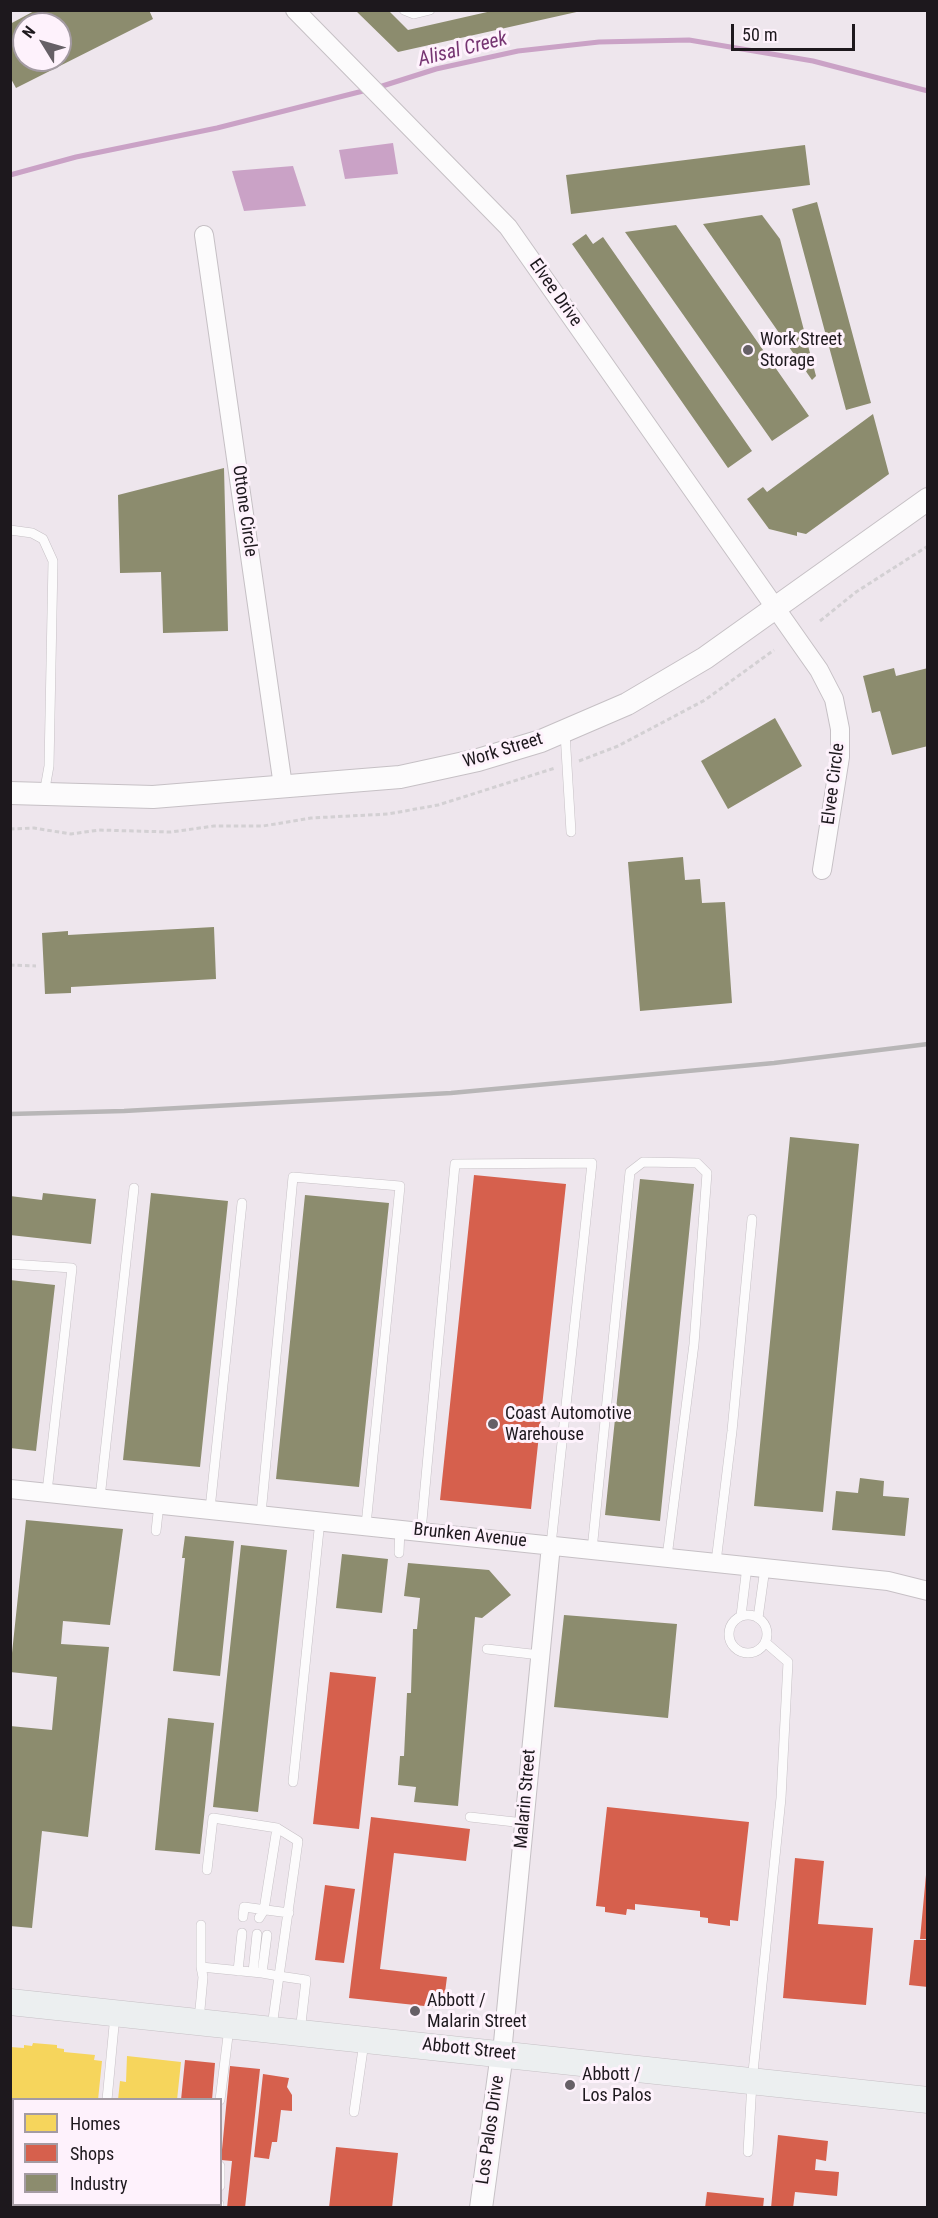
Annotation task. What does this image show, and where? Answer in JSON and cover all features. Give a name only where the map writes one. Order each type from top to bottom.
[{"type":"main road","name":"Abbott Street","points":[[10,2002],[927,2100]]},
{"type":"street","name":"Elvee Drive","points":[[295,10],[508,227],[777,607]]},
{"type":"street","name":"Ottone Circle","points":[[204,235],[283,786]]},
{"type":"street","name":"Work Street","points":[[10,793],[153,797],[400,777],[478,760],[564,731],[627,704],[705,658],[925,506]]},
{"type":"street","name":"Elvee Circle","points":[[777,607],[819,670],[834,699],[840,729],[840,757],[822,870]]},
{"type":"street","name":"Brunken Avenue","points":[[10,1489],[400,1528],[888,1581],[927,1591]]},
{"type":"street","name":"Malarin Street","points":[[502,2053],[551,1545]]},
{"type":"street","name":"Los Palos Drive","points":[[481,2208],[502,2053]]},
{"type":"lane","points":[[404,10],[414,14],[430,10]]},
{"type":"lane","points":[[10,530],[32,533],[43,539],[53,561],[49,766],[44,794]]},
{"type":"lane","points":[[564,731],[571,832]]},
{"type":"lane","points":[[421,1531],[456,1164],[592,1162],[551,1545]]},
{"type":"lane","points":[[592,1550],[630,1172],[644,1162],[697,1163],[707,1173],[706,1196],[694,1344],[667,1557]]},
{"type":"lane","points":[[261,1514],[293,1177],[400,1186],[366,1525]]},
{"type":"lane","points":[[100,1498],[134,1188]]},
{"type":"lane","points":[[210,1509],[242,1203]]},
{"type":"lane","points":[[716,1562],[732,1431],[752,1220]]},
{"type":"lane","points":[[10,1264],[72,1268],[47,1492]]},
{"type":"lane","points":[[156,1532],[159,1504]]},
{"type":"lane","points":[[293,1782],[320,1520]]},
{"type":"lane","points":[[399,1553],[400,1528]]},
{"type":"lane","points":[[741,1616],[758,1618],[765,1626],[765,1642],[757,1651],[751,1653],[734,1647],[729,1630],[741,1616],[747,1566]]},
{"type":"lane","points":[[758,1618],[765,1568]]},
{"type":"lane","points":[[748,2152],[752,2082],[781,1798],[788,1662],[765,1642]]},
{"type":"lane","points":[[487,1649],[540,1655]]},
{"type":"lane","points":[[470,1817],[524,1823]]},
{"type":"lane","points":[[207,1870],[213,1818],[277,1828],[298,1841],[272,2030]]},
{"type":"lane","points":[[264,1916],[277,1828]]},
{"type":"lane","points":[[244,1912],[264,1916],[289,1913]]},
{"type":"lane","points":[[199,2022],[203,1977],[201,1925]]},
{"type":"lane","points":[[238,1971],[242,1933]]},
{"type":"lane","points":[[258,1973],[262,1935]]},
{"type":"lane","points":[[201,1967],[306,1980],[300,2032]]},
{"type":"lane","points":[[107,2098],[115,2013]]},
{"type":"lane","points":[[220,2098],[229,2025]]},
{"type":"lane","points":[[354,2112],[364,2039]]},
{"type":"path","points":[[820,621],[856,592],[927,546]]},
{"type":"path","points":[[10,965],[36,966]]},
{"type":"shaded area","points":[[393,143],[398,174],[345,179],[339,150]]},
{"type":"shaded area","points":[[293,166],[306,206],[244,211],[232,171]]},
{"type":"building: Homes","points":[[33,2043],[57,2045],[57,2048],[64,2049],[64,2052],[95,2055],[94,2060],[102,2061],[98,2098],[12,2098],[10,2101],[10,2047],[32,2046]]},
{"type":"building: Homes","points":[[127,2056],[181,2062],[177,2098],[118,2098],[120,2081],[126,2082]]},
{"type":"building: Homes","points":[[112,2206],[166,2206],[166,2208],[112,2208]]},
{"type":"building: Shops","points":[[474,1175],[566,1184],[531,1509],[440,1500]]},
{"type":"building: Shops","points":[[330,1672],[376,1677],[359,1829],[313,1824]]},
{"type":"building: Shops","points":[[607,1807],[749,1822],[738,1921],[730,1920],[730,1926],[708,1923],[708,1918],[700,1917],[700,1911],[635,1904],[635,1910],[627,1909],[626,1915],[605,1912],[605,1907],[596,1906]]},
{"type":"building: Shops","points":[[371,1817],[470,1829],[466,1861],[394,1853],[380,1969],[447,1977],[443,2008],[349,1998]]},
{"type":"building: Shops","points":[[795,1858],[824,1861],[818,1924],[873,1928],[866,2005],[783,1998]]},
{"type":"building: Shops","points":[[926,1875],[928,1876],[928,1939],[920,1939]]},
{"type":"building: Shops","points":[[325,1885],[355,1889],[344,1963],[315,1960]]},
{"type":"building: Shops","points":[[914,1940],[928,1940],[928,1987],[909,1985]]},
{"type":"building: Shops","points":[[185,2060],[215,2063],[212,2098],[181,2098]]},
{"type":"building: Shops","points":[[230,2066],[260,2069],[245,2208],[227,2208],[232,2161],[222,2160]]},
{"type":"building: Shops","points":[[263,2074],[289,2078],[287,2087],[292,2095],[292,2111],[281,2110],[277,2142],[272,2142],[269,2159],[254,2157]]},
{"type":"building: Shops","points":[[778,2135],[828,2141],[826,2161],[816,2159],[815,2170],[839,2172],[837,2196],[795,2192],[793,2208],[771,2208]]},
{"type":"building: Shops","points":[[336,2147],[398,2153],[392,2208],[329,2208]]},
{"type":"building: Shops","points":[[707,2192],[764,2198],[763,2208],[705,2208]]},
{"type":"building: Industry","points":[[36,10],[149,10],[153,19],[72,60],[72,12],[32,12]]},
{"type":"building: Industry","points":[[355,10],[388,10],[408,30],[496,10],[581,11],[398,52]]},
{"type":"building: Industry","points":[[12,23],[12,72],[48,72],[16,88],[10,77],[10,24]]},
{"type":"building: Industry","points":[[805,145],[810,185],[571,214],[566,175]]},
{"type":"building: Industry","points":[[817,202],[871,403],[846,410],[792,209]]},
{"type":"building: Industry","points":[[762,215],[780,239],[816,376],[812,380],[703,224]]},
{"type":"building: Industry","points":[[676,225],[809,416],[772,441],[625,232]]},
{"type":"building: Industry","points":[[586,234],[593,244],[603,237],[752,451],[728,468],[572,244]]},
{"type":"building: Industry","points":[[873,414],[889,474],[806,534],[797,532],[797,536],[769,529],[747,499],[763,487],[767,492]]},
{"type":"building: Industry","points":[[224,468],[228,631],[163,633],[161,572],[120,573],[118,495]]},
{"type":"building: Industry","points":[[894,668],[896,676],[928,668],[928,746],[892,755],[880,711],[872,713],[863,676]]},
{"type":"building: Industry","points":[[775,718],[802,766],[728,809],[701,761]]},
{"type":"building: Industry","points":[[683,857],[685,880],[700,879],[702,903],[725,902],[732,1003],[640,1011],[628,862]]},
{"type":"building: Industry","points":[[214,927],[216,979],[71,987],[71,993],[45,994],[42,933],[68,931],[68,935]]},
{"type":"building: Industry","points":[[790,1137],[859,1144],[823,1512],[754,1506]]},
{"type":"building: Industry","points":[[640,1179],[694,1184],[660,1521],[605,1515]]},
{"type":"building: Industry","points":[[43,1193],[96,1199],[91,1244],[10,1235],[10,1196],[42,1200]]},
{"type":"building: Industry","points":[[151,1193],[228,1201],[200,1467],[123,1460]]},
{"type":"building: Industry","points":[[305,1195],[389,1203],[359,1487],[276,1479]]},
{"type":"building: Industry","points":[[10,1280],[55,1285],[36,1451],[10,1448]]},
{"type":"building: Industry","points":[[860,1478],[884,1481],[883,1496],[909,1498],[905,1536],[832,1530],[836,1491],[858,1493]]},
{"type":"building: Industry","points":[[26,1520],[123,1529],[110,1625],[63,1621],[61,1644],[109,1647],[88,1837],[42,1831],[32,1928],[10,1926],[10,1726],[52,1730],[57,1677],[10,1672]]},
{"type":"building: Industry","points":[[185,1536],[234,1541],[220,1676],[173,1671],[185,1558],[182,1558]]},
{"type":"building: Industry","points":[[241,1545],[287,1550],[258,1812],[213,1807]]},
{"type":"building: Industry","points":[[342,1554],[388,1559],[382,1613],[336,1608]]},
{"type":"building: Industry","points":[[408,1563],[489,1570],[511,1595],[482,1618],[475,1617],[458,1806],[414,1802],[416,1787],[398,1785],[400,1756],[404,1756],[407,1693],[411,1693],[413,1629],[417,1629],[420,1598],[404,1596]]},
{"type":"building: Industry","points":[[564,1615],[677,1624],[668,1718],[554,1707]]},
{"type":"building: Industry","points":[[168,1718],[214,1723],[200,1854],[155,1850]]},
{"type":"waterway","name":"Alisal Creek","points":[[376,88],[436,69],[518,51],[599,42],[689,40],[813,61],[928,91]]},
{"type":"waterway","name":"Alisal Creek","points":[[10,175],[76,157],[217,128],[367,90]]},
{"type":"railway","points":[[10,1114],[124,1111],[451,1093],[774,1063],[928,1044]]},
{"type":"place","name":"Work Street Storage","points":[[748,350]]},
{"type":"place","name":"Coast Automotive Warehouse","points":[[493,1424]]},
{"type":"place","name":"Abbott / Malarin Street","points":[[415,2011]]},
{"type":"place","name":"Abbott / Los Palos","points":[[570,2085]]}]
